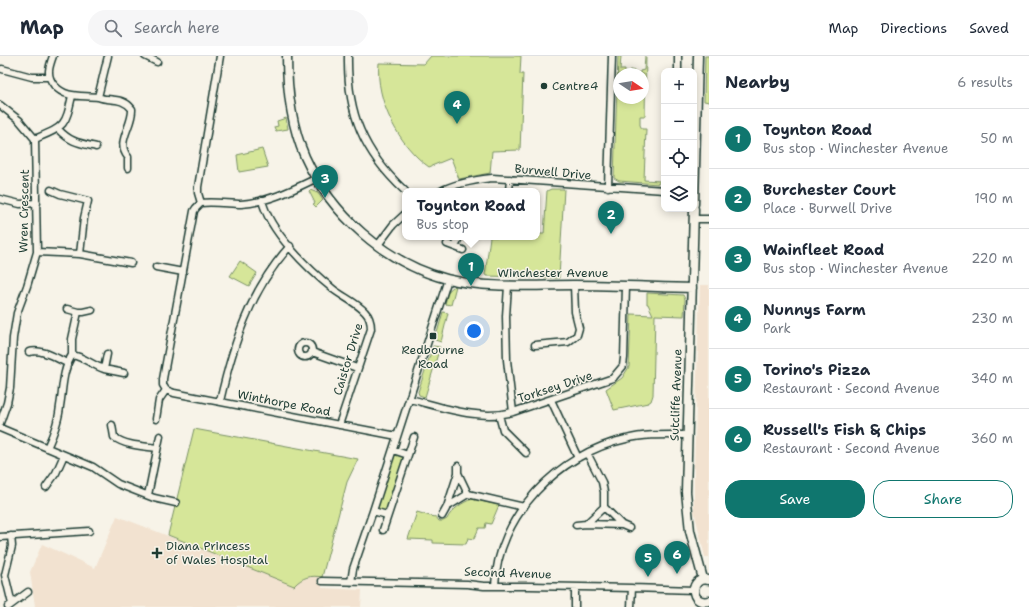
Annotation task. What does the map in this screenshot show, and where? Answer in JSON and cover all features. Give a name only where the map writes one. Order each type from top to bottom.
[{"type":"street","points":[[53,56],[49,68],[49,77],[61,91],[72,96],[117,99],[126,103],[132,109],[123,147],[124,152],[128,157],[128,168]]},
{"type":"street","points":[[98,97],[108,56]]},
{"type":"street","points":[[145,56],[157,62]]},
{"type":"street","points":[[202,203],[198,193],[198,187],[220,56]]},
{"type":"street","name":"Winchester Avenue","points":[[287,56],[287,80],[290,107],[304,156],[328,197],[343,215],[360,231],[395,257],[414,267],[448,279],[476,284],[508,286],[574,285],[692,288]]},
{"type":"street","points":[[348,56],[348,87],[352,106],[361,132],[378,162],[402,188]]},
{"type":"street","points":[[608,187],[612,56]]},
{"type":"street","points":[[678,56],[678,68]]},
{"type":"street","points":[[696,104],[698,56]]},
{"type":"street","points":[[2,69],[32,76],[49,77]]},
{"type":"street","points":[[0,105],[19,120],[35,139],[58,129],[67,119],[72,96]]},
{"type":"street","points":[[58,129],[67,138],[81,144],[96,147]]},
{"type":"street","name":"Wren Crescent","points":[[0,423],[7,403],[10,388],[13,338],[17,313],[37,252],[35,139]]},
{"type":"street","points":[[694,176],[695,140]]},
{"type":"street","points":[[156,419],[160,400],[166,390],[163,385],[163,379],[194,211],[196,208],[202,203],[242,204],[262,200],[292,191],[317,178]]},
{"type":"street","name":"Burwell Drive","points":[[446,188],[492,178],[661,190]]},
{"type":"street","points":[[510,179],[510,188]]},
{"type":"street","points":[[51,190],[60,194],[88,201],[84,218],[80,254]]},
{"type":"street","points":[[0,199],[20,204],[36,204]]},
{"type":"street","name":"Caistor Drive","points":[[262,200],[264,211],[274,227],[290,246],[311,269],[333,289],[361,308],[368,316],[371,324],[371,329],[339,425]]},
{"type":"street","name":"Sutcliffe Avenue","points":[[694,212],[686,492],[690,531],[706,580]]},
{"type":"street","points":[[378,245],[393,225],[402,217]]},
{"type":"street","points":[[694,219],[709,219]]},
{"type":"street","points":[[455,247],[458,240]]},
{"type":"street","points":[[447,244],[463,250]]},
{"type":"street","points":[[220,401],[233,350],[254,299],[267,275],[290,246]]},
{"type":"street","points":[[37,252],[80,254],[131,263]]},
{"type":"street","points":[[156,267],[183,272]]},
{"type":"street","points":[[351,582],[353,569],[373,512],[448,279]]},
{"type":"street","points":[[535,344],[568,342],[577,335],[579,328],[574,312],[574,285]]},
{"type":"street","points":[[508,286],[506,316],[507,360],[513,412]]},
{"type":"street","name":"Torksey Drive","points":[[410,399],[469,414],[499,415],[551,400],[613,378],[623,366],[626,286]]},
{"type":"street","points":[[67,309],[78,312],[92,310]]},
{"type":"street","points":[[47,448],[59,415],[66,363],[72,355],[72,339],[78,312]]},
{"type":"street","points":[[38,351],[40,343]]},
{"type":"street","points":[[29,352],[38,351],[66,363]]},
{"type":"street","points":[[312,352],[358,368]]},
{"type":"street","points":[[104,369],[107,354]]},
{"type":"street","points":[[72,355],[82,358],[104,369],[124,373]]},
{"type":"street","name":"Winthorpe Road","points":[[166,390],[174,393],[397,436]]},
{"type":"street","points":[[551,400],[578,458]]},
{"type":"street","points":[[499,415],[503,430],[526,453]]},
{"type":"street","points":[[112,425],[114,437],[119,441],[127,444],[157,448]]},
{"type":"street","points":[[0,428],[93,467],[118,484],[176,503]]},
{"type":"street","points":[[496,586],[496,572],[504,542],[524,507],[551,477],[587,453],[625,439],[658,434],[687,435]]},
{"type":"street","points":[[148,495],[160,436]]},
{"type":"street","points":[[383,530],[414,437]]},
{"type":"street","points":[[393,450],[408,455]]},
{"type":"street","points":[[587,453],[602,482],[604,507],[622,525]]},
{"type":"street","points":[[46,487],[56,473],[64,455]]},
{"type":"street","points":[[442,516],[447,507],[458,473],[458,466]]},
{"type":"street","points":[[458,473],[468,494]]},
{"type":"street","points":[[447,507],[468,494],[524,507]]},
{"type":"street","points":[[586,524],[604,507]]},
{"type":"street","points":[[373,512],[387,515]]},
{"type":"street","points":[[576,525],[622,525],[629,528]]},
{"type":"street","points":[[0,537],[89,531]]},
{"type":"street","points":[[11,536],[12,546],[5,575],[10,606],[28,592]]},
{"type":"street","points":[[706,580],[696,583],[694,590],[697,599],[707,603]]},
{"type":"street","name":"Second Avenue","points":[[322,581],[694,590]]},
{"type":"street","points":[[575,587],[575,607]]},
{"type":"street","points":[[631,607],[632,588]]},
{"type":"shaded area","points":[[700,285],[709,285],[709,557],[705,557],[694,510]]},
{"type":"shaded area","name":"Diana Princess of Wales Hospital","points":[[117,516],[294,585],[300,580],[316,576],[322,577],[322,588],[362,590],[361,607],[34,607],[30,572],[42,544],[95,568]]},
{"type":"green space","points":[[431,56],[521,56],[520,74],[523,74],[520,150],[492,151],[490,173],[459,179],[451,158],[429,167],[408,147],[391,121],[381,92],[379,63],[424,64]]},
{"type":"green space","points":[[618,56],[621,56],[620,68],[618,68]]},
{"type":"green space","points":[[645,56],[646,68],[644,68]]},
{"type":"green space","points":[[705,56],[709,56],[709,102],[704,101]]},
{"type":"green space","points":[[616,104],[645,104],[645,116],[640,116],[640,125],[642,129],[646,129],[644,180],[660,181],[658,184],[619,181],[614,178]]},
{"type":"green space","points":[[286,118],[288,129],[276,131],[274,127],[278,126],[277,121]]},
{"type":"green space","points":[[262,149],[268,167],[239,172],[237,155]]},
{"type":"green space","points":[[551,189],[564,189],[559,278],[485,275],[490,240],[540,240],[540,234],[544,234],[547,191]]},
{"type":"green space","points":[[309,191],[318,193],[323,200],[316,207],[313,204],[315,203]]},
{"type":"green space","points":[[240,261],[257,273],[249,286],[230,276]]},
{"type":"green space","points":[[456,286],[451,305],[445,304],[449,291]]},
{"type":"green space","points":[[647,293],[683,295],[685,299],[684,316],[655,315],[653,395],[651,401],[648,403],[614,410],[606,389],[622,378],[629,367],[631,314],[653,315],[647,304]]},
{"type":"green space","points":[[443,312],[448,313],[441,342],[435,340]]},
{"type":"green space","points":[[433,346],[440,347],[425,397],[419,395],[418,392]]},
{"type":"green space","points":[[194,429],[358,459],[347,482],[322,577],[307,577],[294,586],[168,535]]},
{"type":"green space","points":[[397,454],[403,456],[403,462],[387,508],[385,510],[381,510],[378,508],[378,504],[394,456]]},
{"type":"green space","points":[[472,499],[499,505],[491,524],[486,523],[485,528],[479,528],[474,539],[468,538],[466,544],[433,543],[433,540],[408,539],[417,512],[436,517],[439,521],[443,521],[447,519],[451,512]]},
{"type":"place","name":"Centre4","points":[[544,86]]},
{"type":"place","name":"Nunnys Farm","points":[[457,124]]},
{"type":"place","name":"Wainfleet Road","points":[[325,198]]},
{"type":"place","name":"Burchester Court","points":[[611,234]]},
{"type":"place","name":"Toynton Road","points":[[471,286]]},
{"type":"place","name":"Redbourne Road","points":[[433,336]]},
{"type":"place","name":"Diana Princess of Wales Hospital","points":[[157,553]]},
{"type":"place","name":"Russell's Fish & Chips","points":[[677,574]]},
{"type":"place","name":"Torino's Pizza","points":[[648,577]]}]
